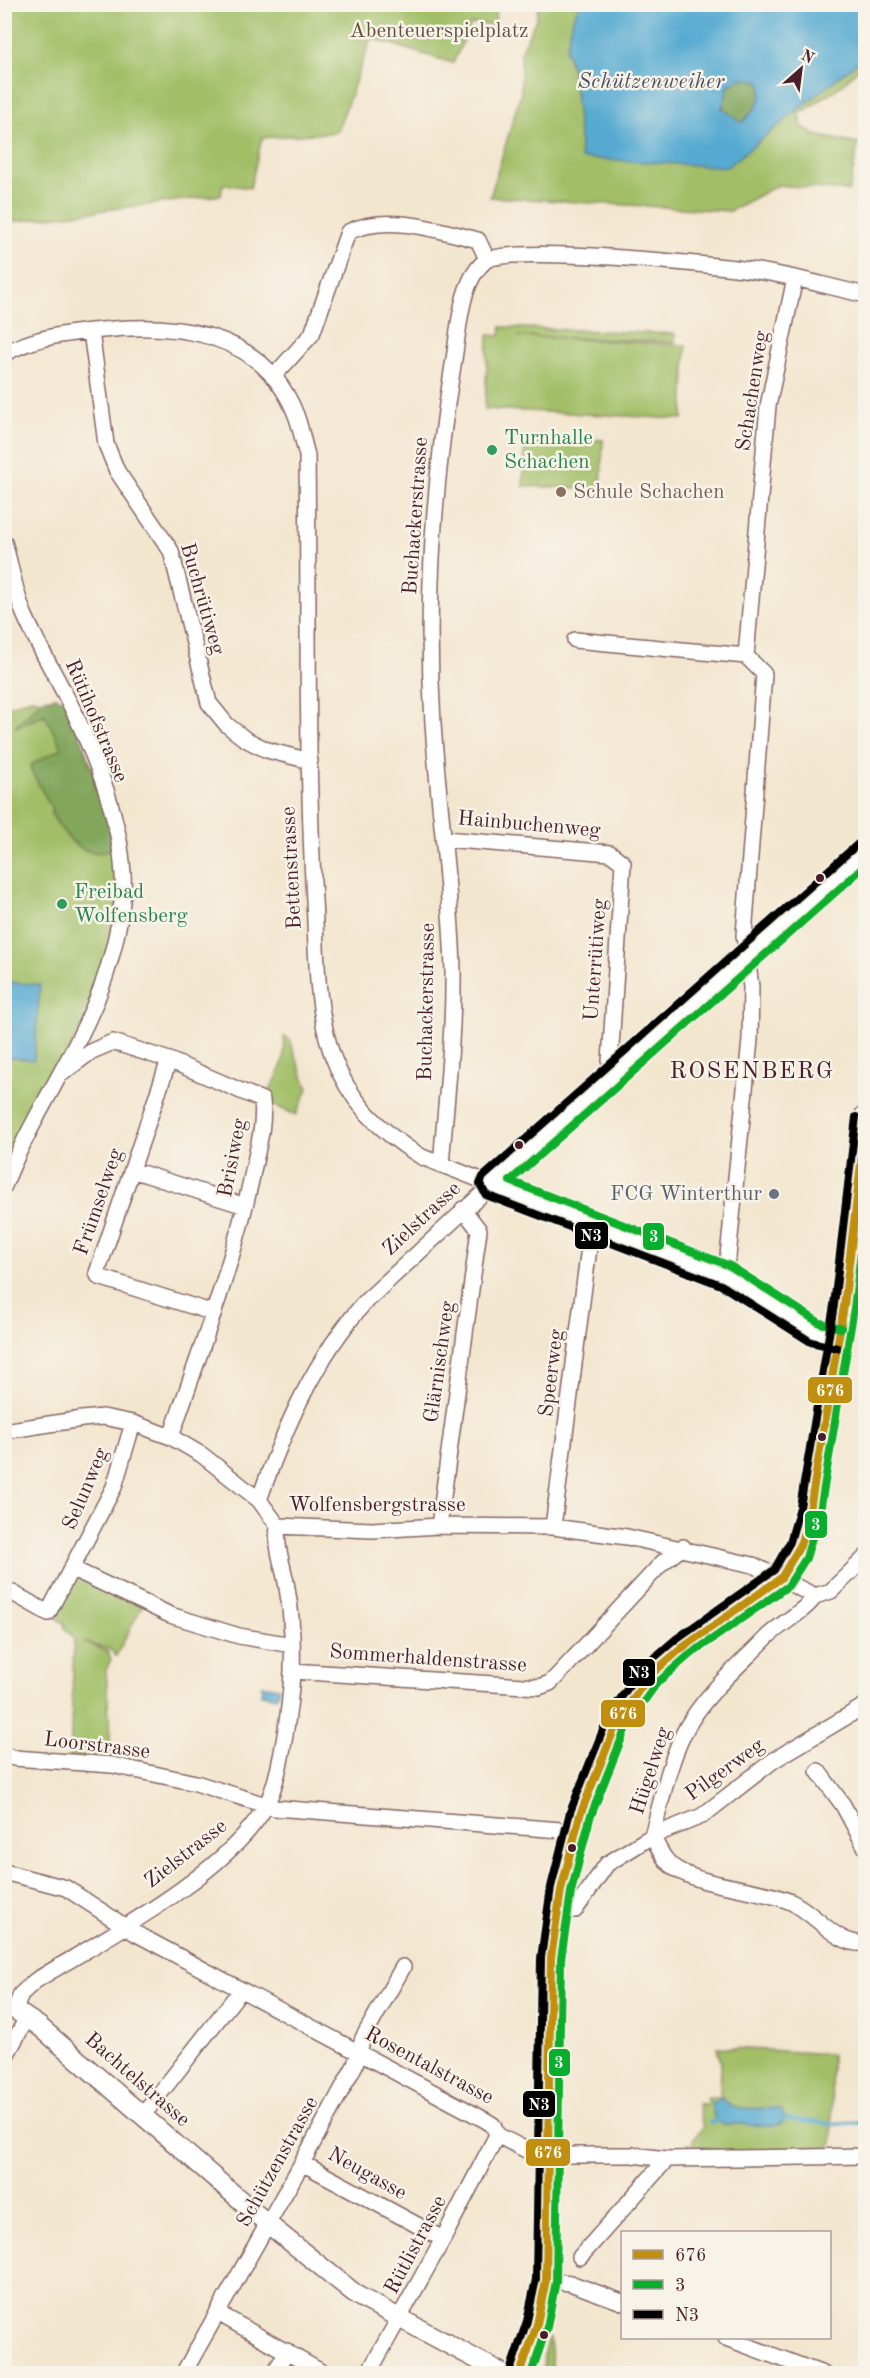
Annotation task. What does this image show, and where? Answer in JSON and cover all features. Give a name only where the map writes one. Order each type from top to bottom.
[{"type":"main road","points":[[520,2373],[537,2324],[546,2280],[551,1958],[558,1908],[574,1833],[605,1749],[637,1690],[666,1661],[781,1578],[803,1540],[839,1338],[866,1118]]},
{"type":"street","points":[[273,377],[312,334],[348,231],[363,224],[386,223],[434,229],[478,240],[487,259],[507,254],[731,267],[795,278],[866,295]]},
{"type":"street","name":"Buchackerstrasse","points":[[441,1166],[453,971],[445,839],[435,756],[429,649],[437,482],[461,321],[470,279],[487,259]]},
{"type":"street","name":"Schachenweg","points":[[746,656],[768,406],[795,278]]},
{"type":"street","name":"Bettenstrasse","points":[[4,354],[21,344],[91,331],[155,327],[197,331],[237,348],[273,377],[295,414],[307,455],[310,823],[319,977],[325,1028],[333,1058],[348,1088],[374,1122],[407,1148],[441,1166],[726,1276],[816,1333],[839,1338]]},
{"type":"street","name":"Buchrütiweg","points":[[91,331],[106,444],[117,471],[171,551],[209,703],[227,725],[245,739],[276,752],[310,761]]},
{"type":"street","name":"Rütihofstrasse","points":[[4,542],[24,614],[74,713],[97,765],[120,845],[123,877],[116,932],[102,985],[59,1076],[18,1151],[4,1186]]},
{"type":"street","points":[[575,640],[746,656],[764,674],[744,935],[751,987],[750,1040],[726,1276]]},
{"type":"street","name":"Hainbuchenweg","points":[[445,839],[610,853]]},
{"type":"street","name":"Zielstrasse","points":[[259,1500],[290,1419],[313,1372],[340,1330],[366,1301],[463,1209],[609,1077],[866,851]]},
{"type":"street","name":"Unterrütiweg","points":[[609,1077],[623,863],[610,853]]},
{"type":"street","name":"Brisiweg","points":[[59,1076],[92,1051],[113,1042],[169,1060],[262,1100],[264,1118],[245,1206],[214,1313],[171,1437]]},
{"type":"street","name":"Frümselweg","points":[[169,1060],[97,1273],[99,1276],[214,1313]]},
{"type":"street","points":[[132,1170],[245,1206]]},
{"type":"street","name":"Glärnischweg","points":[[439,1526],[478,1230],[463,1209]]},
{"type":"street","name":"Speerweg","points":[[553,1527],[592,1224]]},
{"type":"street","name":"Wolfensbergstrasse","points":[[4,1431],[81,1419],[103,1418],[133,1423],[171,1437],[202,1455],[259,1500],[278,1526],[298,1529],[372,1530],[439,1526],[553,1527],[683,1547],[753,1564],[815,1596]]},
{"type":"street","name":"Selunweg","points":[[4,1588],[48,1613],[114,1487],[133,1423]]},
{"type":"street","name":"Zielstrasse","points":[[4,2059],[21,1994],[35,1981],[195,1879],[232,1848],[254,1825],[267,1805],[288,1716],[292,1671],[288,1590],[276,1540],[278,1526]]},
{"type":"street","name":"Sommerhaldenstrasse","points":[[292,1671],[539,1687],[550,1683],[662,1563],[683,1547]]},
{"type":"street","name":"Hügelweg","points":[[866,1557],[831,1591],[815,1596],[812,1603],[780,1624],[717,1689],[688,1725],[674,1758],[652,1836],[664,1858],[675,1868],[692,1876],[790,1902],[806,1910],[848,1942],[866,1942]]},
{"type":"street","points":[[73,1569],[170,1615],[239,1636],[292,1645]]},
{"type":"street","name":"Pilgerweg","points":[[558,1908],[574,1910],[607,1864],[652,1836],[702,1816],[774,1760],[866,1705]]},
{"type":"street","name":"Loorstrasse","points":[[4,1755],[14,1758],[112,1765],[196,1783],[274,1808],[561,1830],[574,1833]]},
{"type":"street","points":[[818,1771],[843,1805],[866,1848]]},
{"type":"street","name":"Rosentalstrasse","points":[[4,1872],[66,1888],[124,1926],[486,2120],[493,2125],[497,2135],[530,2152],[548,2155],[632,2155],[667,2159],[866,2156]]},
{"type":"street","name":"Schützenstrasse","points":[[183,2373],[302,2163],[355,2065],[363,2038],[403,1967]]},
{"type":"street","points":[[143,2115],[241,1990]]},
{"type":"street","name":"Bachtelstrasse","points":[[16,2012],[143,2115],[268,2224],[358,2296],[399,2320],[504,2373]]},
{"type":"street","name":"Rütlistrasse","points":[[368,2373],[443,2239],[497,2135]]},
{"type":"street","points":[[580,2257],[667,2159]]},
{"type":"street","name":"Neugasse","points":[[302,2163],[443,2239]]},
{"type":"street","points":[[546,2280],[570,2283],[621,2302]]},
{"type":"street","points":[[218,2313],[325,2373]]},
{"type":"street","points":[[731,2339],[823,2373]]},
{"type":"street","points":[[274,2373],[287,2351]]},
{"type":"green space","name":"Abenteuerspielplatz","points":[[4,5],[496,5],[495,25],[471,24],[453,63],[371,38],[337,132],[262,138],[250,188],[223,184],[221,195],[5,223]]},
{"type":"green space","points":[[538,5],[865,5],[865,62],[842,85],[800,114],[802,126],[815,135],[858,144],[849,191],[778,185],[730,211],[490,197],[521,93],[521,52],[537,17]]},
{"type":"green space","points":[[742,78],[760,81],[761,93],[757,104],[742,123],[722,109],[729,85]]},
{"type":"green space","points":[[501,327],[675,334],[675,342],[518,336],[686,345],[683,419],[485,409],[488,335],[500,336]]},
{"type":"green space","points":[[525,437],[603,440],[601,489],[523,486]]},
{"type":"green space","name":"Freibad Wolfensberg","points":[[55,697],[123,877],[102,985],[18,1151],[5,1142],[5,708],[31,698],[42,700]]},
{"type":"green space","points":[[55,697],[67,700],[120,845],[108,851],[97,853],[87,851],[62,831],[50,812],[52,809],[30,769],[32,764],[62,748],[45,715],[15,727],[42,700]]},
{"type":"green space","points":[[284,1037],[289,1039],[308,1089],[296,1115],[262,1100],[280,1071],[285,1046]]},
{"type":"green space","points":[[73,1569],[142,1606],[116,1656],[111,1650],[84,1642],[108,1652],[111,1659],[106,1670],[112,1765],[70,1762],[74,1638],[65,1629],[64,1623],[48,1613]]},
{"type":"green space","points":[[717,2047],[831,2054],[832,2145],[824,2151],[703,2153],[693,2148],[693,2139],[703,2128],[698,2104],[707,2104],[707,2097],[720,2097],[721,2063]]},
{"type":"green space","points":[[548,2339],[550,2339],[553,2373],[546,2373],[544,2364],[544,2352]]},
{"type":"water","name":"Schützenweiher","points":[[855,4],[865,7],[865,56],[727,167],[581,158],[574,77],[566,50],[572,21],[579,5],[753,5],[768,11],[782,5]],"holes":[[[742,78],[760,81],[760,99],[742,123],[722,108],[729,85]]]},
{"type":"water","points":[[9,982],[40,985],[34,1060],[5,1057]]},
{"type":"water","points":[[262,1685],[279,1688],[277,1697],[261,1694]]},
{"type":"water","points":[[722,2098],[727,2103],[741,2108],[780,2109],[786,2119],[774,2126],[724,2125],[715,2120],[711,2103]]},
{"type":"waterway","points":[[786,2119],[832,2124],[860,2122]]},
{"type":"waterway","points":[[710,2123],[716,2121]]},
{"type":"transit line","name":"N3","points":[[837,1348],[811,1342],[721,1285],[486,1195],[480,1184],[483,1177],[859,843]]},
{"type":"transit line","name":"3","points":[[841,1328],[820,1323],[730,1266],[510,1181],[866,865]]},
{"type":"transit line","name":"N3","points":[[510,2371],[527,2321],[536,2279],[541,1958],[551,1887],[570,1812],[609,1715],[641,1669],[676,1639],[774,1570],[790,1542],[800,1507],[834,1305],[856,1117]]},
{"type":"transit line","name":"676","points":[[520,2374],[537,2324],[546,2280],[551,1958],[561,1890],[580,1815],[618,1720],[649,1676],[682,1648],[781,1578],[800,1546],[810,1509],[844,1306],[866,1122]]},
{"type":"transit line","name":"3","points":[[531,2374],[547,2327],[556,2281],[561,1959],[571,1892],[590,1818],[627,1725],[657,1683],[688,1656],[788,1586],[806,1558],[820,1511],[854,1308],[866,1213]]},
{"type":"place","name":"Turnhalle Schachen","points":[[492,450]]},
{"type":"place","name":"Schule Schachen","points":[[561,492]]},
{"type":"place","name":"Freibad Wolfensberg","points":[[62,904]]},
{"type":"place","name":"FCG Winterthur","points":[[774,1194]]},
{"type":"district","name":"ROSENBERG","points":[[752,1072]]}]
